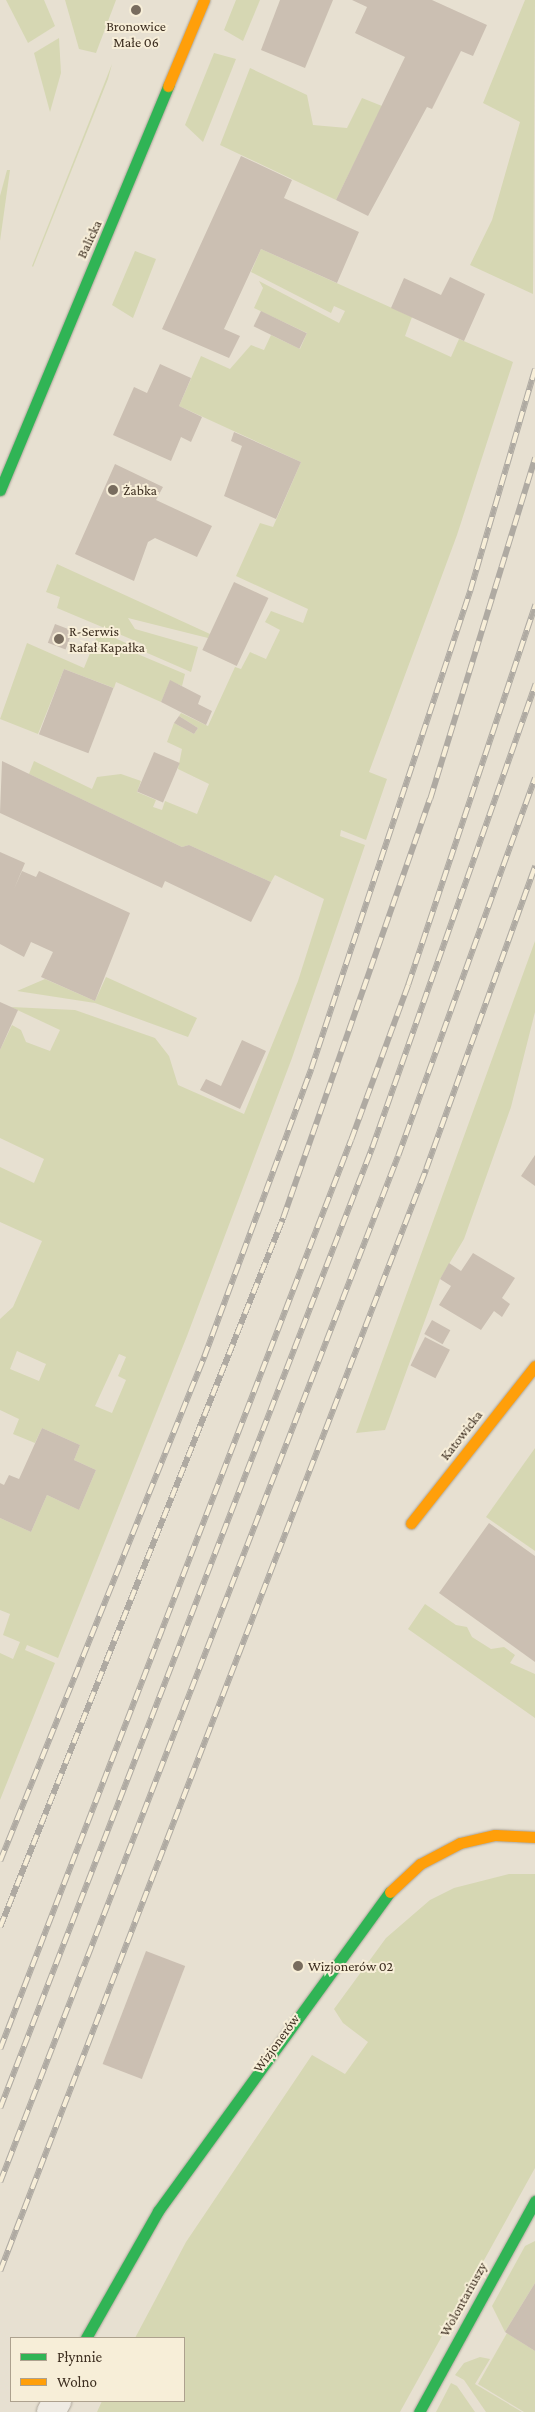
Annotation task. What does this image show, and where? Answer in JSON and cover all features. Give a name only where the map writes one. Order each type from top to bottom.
[{"type":"street","name":"Balicka","points":[[0,490],[204,0]]},
{"type":"street","name":"Katowicka","points":[[411,1523],[535,1366]]},
{"type":"street","name":"Wizjonerów","points":[[87,2337],[158,2211],[386,1895],[420,1864],[460,1842],[495,1835],[535,1837]]},
{"type":"street","name":"Wolontariuszy","points":[[419,2412],[535,2201]]},
{"type":"green space","points":[[6,0],[44,0],[55,26],[28,43]]},
{"type":"green space","points":[[65,0],[116,0],[96,53],[79,49]]},
{"type":"green space","points":[[236,0],[260,0],[243,41],[224,30]]},
{"type":"green space","points":[[525,0],[535,0],[533,294],[470,265],[492,220],[520,122],[483,103]]},
{"type":"green space","points":[[59,38],[61,73],[50,112],[34,53]]},
{"type":"green space","points":[[214,53],[236,59],[203,142],[185,125]]},
{"type":"green space","points":[[112,64],[108,79],[33,267],[32,266]]},
{"type":"green space","points":[[250,68],[307,95],[313,125],[347,128],[362,98],[382,106],[336,200],[220,145]]},
{"type":"green space","points":[[7,170],[10,170],[0,241],[0,196]]},
{"type":"green space","points":[[261,249],[412,317],[405,336],[451,357],[459,339],[513,362],[457,535],[369,772],[387,779],[366,840],[341,830],[340,836],[365,845],[292,1058],[187,1336],[58,1658],[27,1645],[25,1650],[55,1663],[0,1800],[0,1653],[13,1659],[20,1642],[3,1635],[10,1614],[0,1610],[0,1518],[31,1532],[47,1495],[79,1510],[96,1470],[74,1460],[80,1445],[42,1428],[35,1443],[13,1434],[19,1419],[0,1410],[0,1319],[13,1307],[42,1241],[0,1222],[0,1167],[34,1183],[44,1159],[0,1138],[0,1050],[12,1025],[21,1030],[26,1042],[50,1051],[60,1030],[11,1007],[75,1010],[155,1038],[169,1056],[178,1085],[244,1114],[298,981],[324,899],[275,875],[271,882],[189,845],[182,847],[29,774],[34,761],[92,789],[97,777],[121,774],[141,781],[137,792],[156,800],[153,807],[162,810],[165,801],[197,814],[209,784],[178,769],[182,749],[167,742],[174,723],[194,734],[198,728],[179,716],[181,713],[208,726],[235,667],[241,669],[250,652],[266,659],[280,630],[265,622],[271,611],[303,623],[308,609],[236,576],[260,523],[273,527],[301,462],[179,406],[201,356],[230,369],[251,345],[264,350],[271,335],[300,349],[307,333],[254,308],[263,288],[259,281],[339,323],[345,311],[334,306],[331,313],[251,272]],"holes":[[[17,1351],[46,1364],[39,1381],[10,1369]],[[119,1354],[126,1357],[118,1376],[126,1380],[112,1413],[95,1406]]]},
{"type":"green space","points":[[135,251],[156,259],[133,318],[112,305]]},
{"type":"green space","points":[[57,564],[210,634],[208,638],[128,618],[135,629],[198,647],[191,672],[145,652],[145,645],[57,608],[60,597],[46,592]]},
{"type":"green space","points":[[99,631],[126,643],[128,650],[185,674],[182,686],[170,681],[161,702],[116,682],[114,688],[64,669],[38,734],[0,719],[27,643],[84,668]]},
{"type":"green space","points":[[535,941],[535,1012],[511,1107],[464,1239],[440,1279],[385,1430],[356,1433]]},
{"type":"green space","points":[[106,977],[197,1018],[188,1037],[95,1003],[17,991],[45,979],[95,1001]]},
{"type":"green space","points":[[535,1448],[535,1551],[486,1517]]},
{"type":"green space","points":[[425,1604],[456,1625],[467,1627],[472,1637],[491,1649],[504,1647],[515,1655],[510,1663],[535,1674],[535,1718],[408,1629]]},
{"type":"green space","points":[[509,1874],[535,1874],[535,2168],[400,2412],[97,2412],[102,2402],[185,2402],[185,2337],[136,2337],[186,2242],[312,2055],[345,2074],[368,2042],[343,2023],[334,2009],[386,1938],[430,1900],[454,1888]]},
{"type":"green space","points":[[535,2241],[535,2283],[505,2332],[492,2306],[525,2246]]},
{"type":"green space","points":[[507,2333],[535,2351],[535,2412],[524,2412],[478,2384]]},
{"type":"green space","points":[[480,2357],[490,2359],[475,2384],[522,2412],[486,2412],[464,2380],[455,2375],[464,2363]]},
{"type":"green space","points":[[451,2383],[457,2386],[475,2412],[436,2412]]},
{"type":"building","points":[[280,0],[333,0],[305,68],[261,50]]},
{"type":"building","points":[[352,0],[432,0],[487,25],[473,56],[461,51],[432,109],[427,107],[368,216],[336,200],[405,57],[355,33],[367,7]]},
{"type":"building","points":[[241,156],[292,180],[284,198],[359,232],[337,283],[261,249],[224,329],[240,336],[229,358],[162,329]]},
{"type":"building","points":[[450,277],[485,294],[464,341],[391,308],[404,278],[441,295]]},
{"type":"building","points":[[261,311],[307,333],[299,349],[254,326]]},
{"type":"building","points":[[160,364],[191,378],[179,406],[202,417],[191,442],[181,437],[171,461],[113,435],[134,387],[147,393]]},
{"type":"building","points":[[234,432],[301,462],[276,519],[224,496],[242,446],[231,441]]},
{"type":"building","points":[[115,464],[163,487],[156,500],[212,526],[197,557],[155,538],[148,542],[134,581],[75,554]]},
{"type":"building","points":[[234,582],[268,598],[237,666],[202,650]]},
{"type":"building","points":[[55,624],[73,631],[66,649],[48,643]]},
{"type":"building","points":[[64,669],[113,688],[88,753],[39,734]]},
{"type":"building","points":[[170,680],[201,696],[198,704],[212,711],[206,725],[161,702]]},
{"type":"building","points":[[179,716],[198,728],[194,734],[174,723]]},
{"type":"building","points":[[154,752],[180,763],[163,803],[137,792]]},
{"type":"building","points":[[2,761],[182,847],[189,845],[271,882],[251,922],[165,881],[162,888],[0,813]]},
{"type":"building","points":[[0,852],[25,863],[14,889],[22,871],[36,877],[39,871],[130,913],[95,1001],[41,977],[53,952],[31,942],[24,957],[0,944]]},
{"type":"building","points":[[0,1002],[18,1010],[0,1050]]},
{"type":"building","points":[[242,1040],[266,1051],[240,1109],[200,1090],[206,1079],[221,1086]]},
{"type":"building","points":[[535,1155],[535,1186],[521,1176]]},
{"type":"building","points":[[473,1253],[515,1278],[502,1298],[510,1304],[502,1317],[494,1311],[481,1330],[439,1305],[451,1286],[440,1279],[449,1263],[461,1271]]},
{"type":"building","points":[[432,1320],[450,1330],[443,1344],[424,1334]]},
{"type":"building","points":[[425,1337],[450,1350],[435,1378],[410,1366]]},
{"type":"building","points":[[42,1428],[80,1445],[74,1460],[96,1470],[79,1510],[47,1495],[31,1532],[0,1518],[0,1483],[4,1485],[9,1475],[19,1479]]},
{"type":"building","points":[[489,1523],[535,1556],[535,1662],[439,1593]]},
{"type":"building","points":[[146,1951],[185,1966],[142,2079],[103,2064]]},
{"type":"building","points":[[535,2283],[535,2351],[505,2332]]},
{"type":"railway","points":[[0,1861],[204,1357],[311,1069],[470,591],[535,369]]},
{"type":"railway","points":[[0,1927],[283,1218],[430,799],[535,458]]},
{"type":"railway","points":[[0,2049],[351,1140],[408,985],[535,605]]},
{"type":"railway","points":[[0,2108],[372,1148],[535,684]]},
{"type":"railway","points":[[0,2182],[398,1156],[535,778]]},
{"type":"railway","points":[[0,2271],[426,1169],[535,866]]},
{"type":"traffic: fast","points":[[0,490],[168,86]]},
{"type":"traffic: fast","points":[[87,2337],[158,2211],[390,1892]]},
{"type":"traffic: fast","points":[[419,2412],[535,2201]]},
{"type":"traffic: slow","points":[[168,86],[204,0]]},
{"type":"traffic: slow","points":[[411,1523],[535,1366]]},
{"type":"traffic: slow","points":[[390,1892],[420,1864],[460,1843],[495,1835],[535,1837]]},
{"type":"place","name":"Bronowice Małe 06","points":[[136,10]]},
{"type":"place","name":"Żabka","points":[[113,490]]},
{"type":"place","name":"R-Serwis Rafał Kapałka","points":[[59,639]]},
{"type":"place","name":"Wizjonerów 02","points":[[298,1966]]}]
